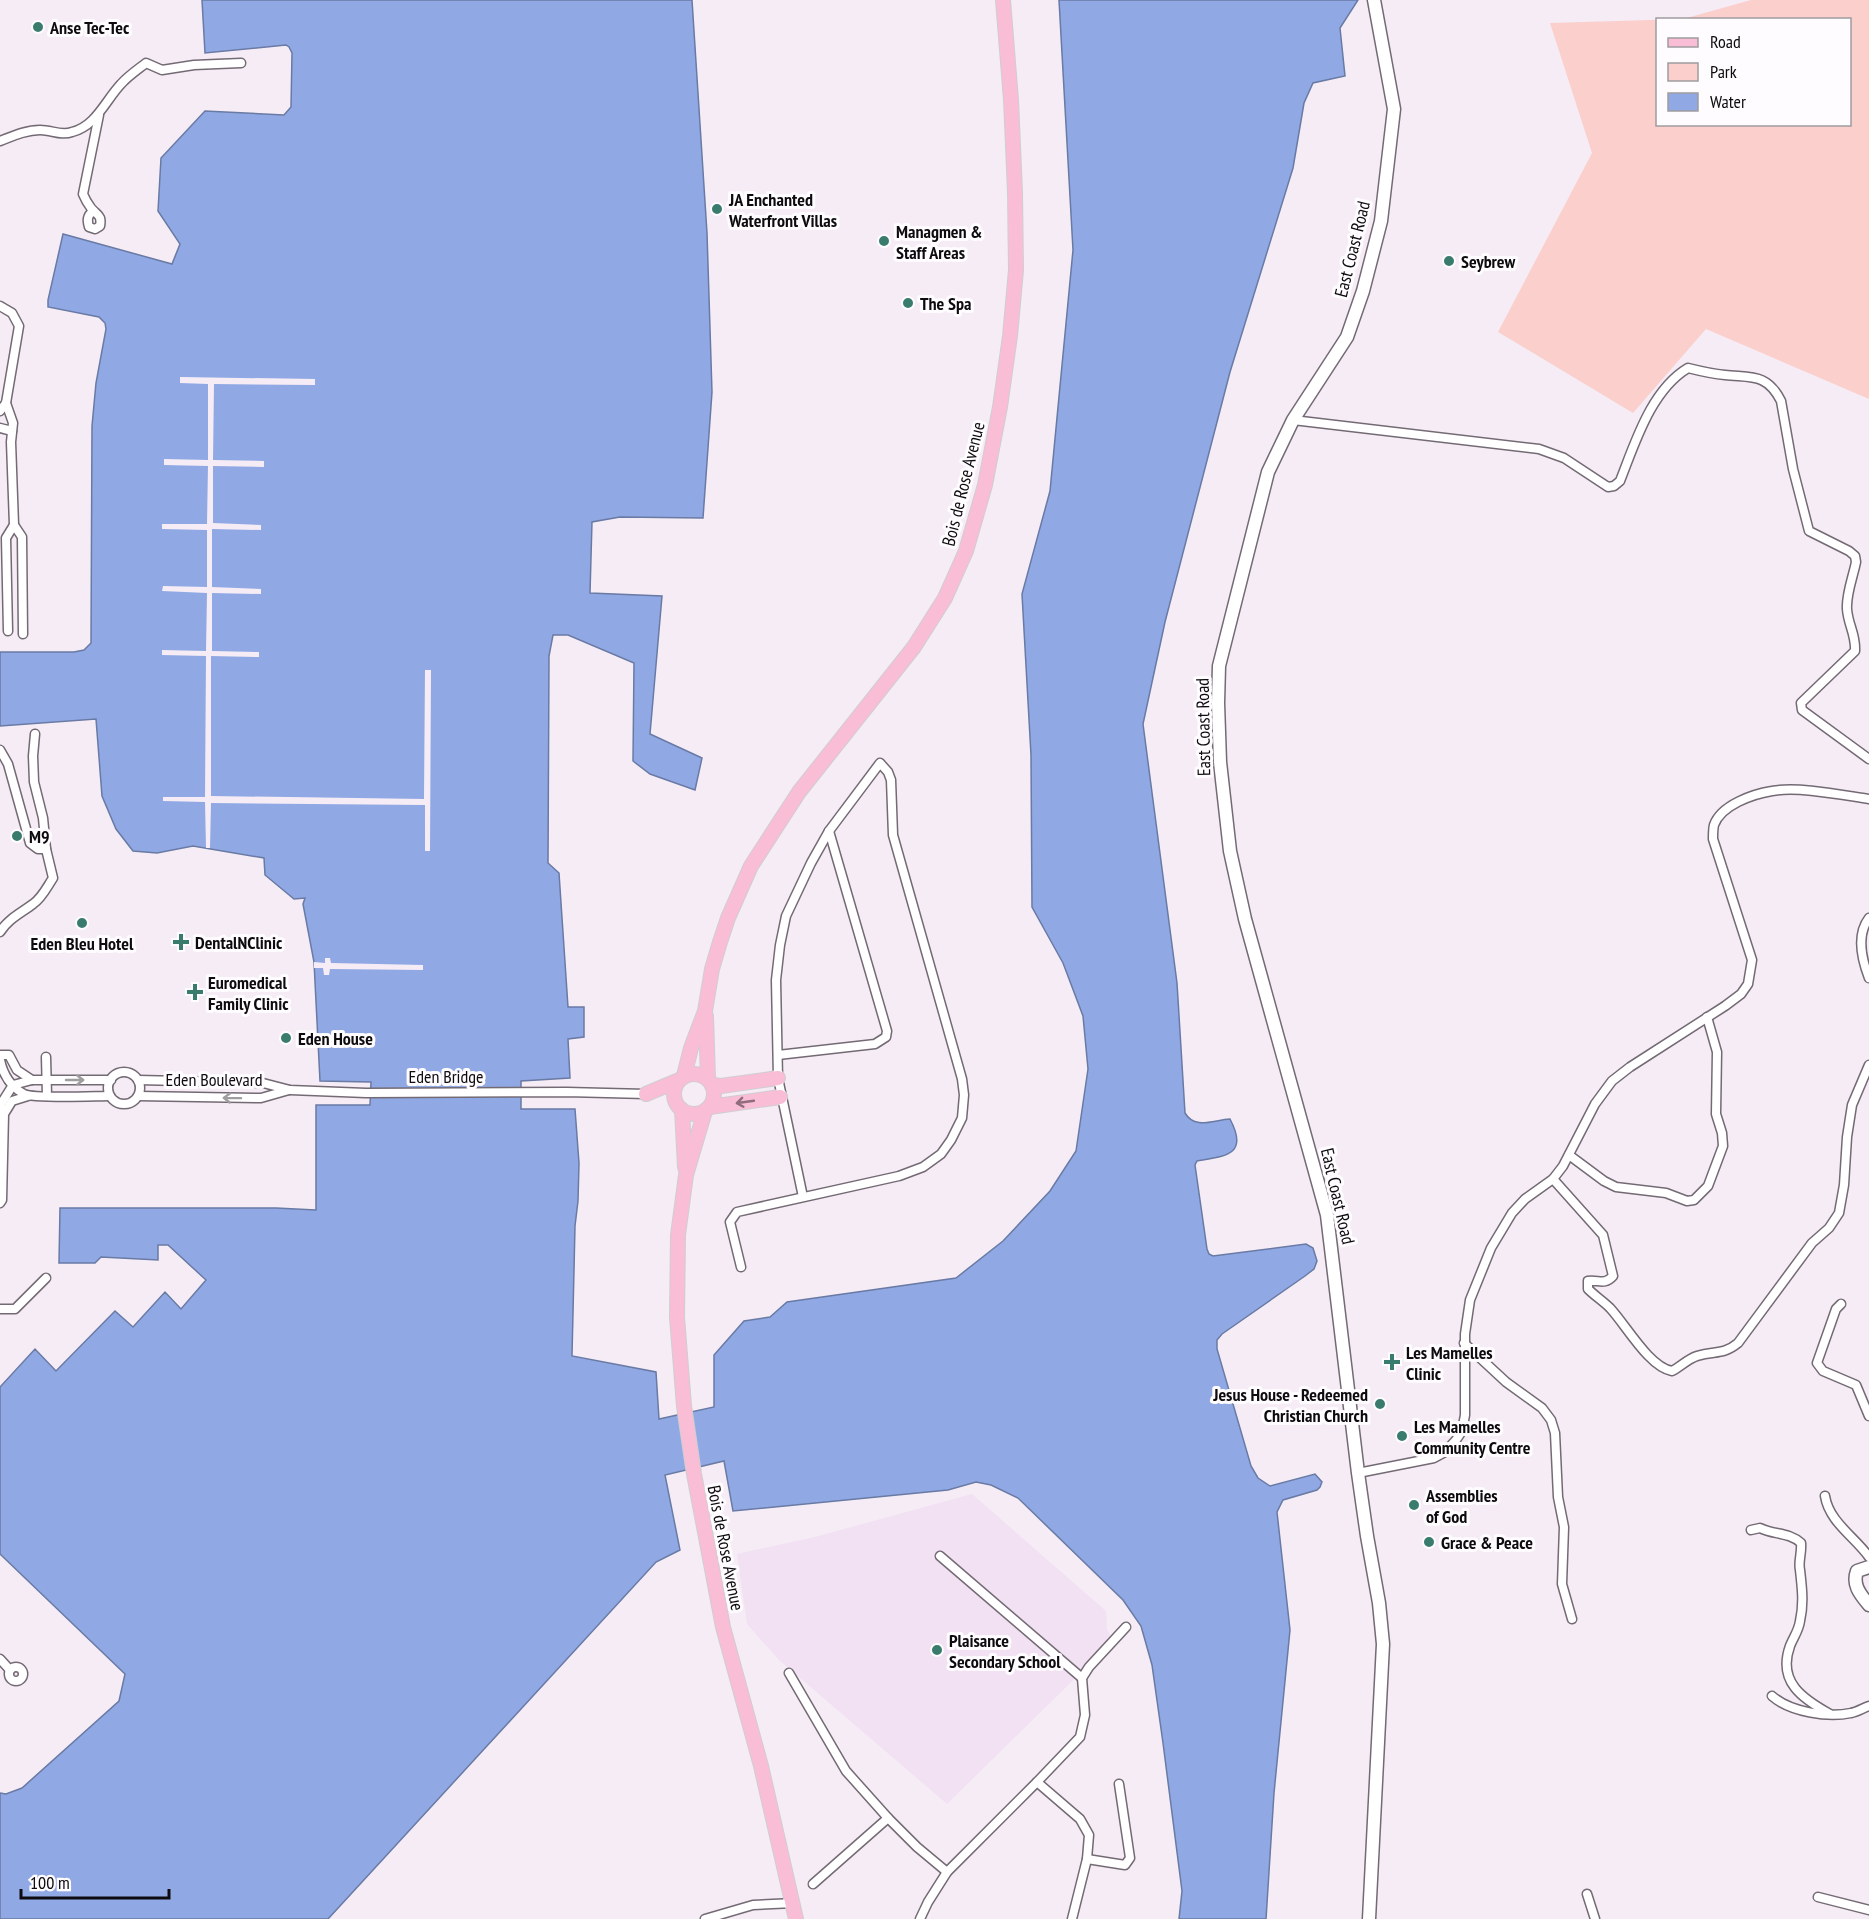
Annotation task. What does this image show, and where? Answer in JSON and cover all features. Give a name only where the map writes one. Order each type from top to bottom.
[{"type":"main road","name":"Bois de Rose Avenue","points":[[680,1078],[705,1011],[712,969],[728,918],[751,866],[800,792],[914,647],[945,598],[966,551],[985,485],[1000,407],[1016,270],[1011,100],[1003,0]]},
{"type":"main road","name":"East Coast Road","points":[[1368,1919],[1383,1644],[1379,1603],[1358,1473],[1327,1215],[1245,919],[1230,851],[1220,762],[1218,703],[1219,666],[1268,472],[1293,420],[1347,337],[1363,291],[1381,221],[1394,109],[1382,33],[1374,0]]},
{"type":"main road","name":"Bois de Rose Avenue","points":[[705,1011],[710,1082]]},
{"type":"main road","points":[[646,1094],[696,1073],[721,1086],[778,1078]]},
{"type":"main road","points":[[679,1108],[673,1090],[680,1078]]},
{"type":"main road","points":[[707,1109],[714,1096],[710,1082]]},
{"type":"main road","points":[[646,1094],[693,1114],[707,1109],[780,1097]]},
{"type":"main road","name":"Bois de Rose Avenue","points":[[679,1108],[686,1175]]},
{"type":"main road","name":"Bois de Rose Avenue","points":[[707,1109],[686,1175],[678,1235],[677,1317],[684,1406],[694,1474],[723,1627],[761,1766],[796,1919]]},
{"type":"main road","points":[[1869,1567],[1857,1571],[1855,1577],[1859,1593],[1869,1605]]},
{"type":"street","points":[[93,210],[83,194],[99,115],[104,104],[122,83],[146,63],[162,70],[194,65],[241,63]]},
{"type":"street","points":[[0,141],[30,131],[41,130],[61,134],[75,132],[99,115]]},
{"type":"street","points":[[0,306],[12,313],[19,326],[6,403],[0,411]]},
{"type":"street","points":[[1293,420],[1539,449],[1564,458],[1608,487],[1620,481],[1639,432],[1660,395],[1674,376],[1688,368],[1725,376],[1749,376],[1770,385],[1781,401],[1793,470],[1809,531],[1850,551],[1857,562],[1847,602],[1847,612],[1856,639],[1855,651],[1801,704],[1802,710],[1869,759]]},
{"type":"street","points":[[6,403],[13,423],[11,468],[14,525],[22,537],[23,634]]},
{"type":"street","points":[[0,428],[12,431]]},
{"type":"street","points":[[8,630],[6,538],[14,525]]},
{"type":"street","points":[[0,932],[18,913],[34,904],[53,878],[46,849],[43,818],[34,782],[35,734]]},
{"type":"street","points":[[0,750],[8,764],[30,843],[38,849],[46,849]]},
{"type":"street","points":[[741,1268],[730,1222],[732,1217],[742,1210],[803,1197],[899,1176],[923,1167],[941,1154],[962,1118],[964,1095],[962,1079],[893,835],[891,780],[888,772],[880,763],[829,831],[786,916],[776,980],[778,1078],[780,1097],[803,1197]]},
{"type":"street","points":[[1358,1473],[1434,1458],[1445,1452],[1456,1440],[1462,1431],[1465,1415],[1464,1343],[1470,1300],[1491,1248],[1512,1213],[1525,1199],[1553,1179],[1569,1155],[1595,1104],[1612,1081],[1741,994],[1748,984],[1752,960],[1713,839],[1713,826],[1718,818],[1735,804],[1773,790],[1817,791],[1869,799]]},
{"type":"street","points":[[778,1055],[875,1044],[886,1037],[887,1030],[829,831]]},
{"type":"street","points":[[1869,918],[1865,923],[1861,943],[1863,963],[1869,978]]},
{"type":"street","points":[[1569,1155],[1616,1187],[1666,1193],[1687,1201],[1694,1200],[1708,1186],[1723,1146],[1722,1133],[1716,1114],[1717,1052],[1707,1017]]},
{"type":"street","points":[[5,1055],[17,1071],[32,1080]]},
{"type":"street","points":[[46,1057],[47,1095]]},
{"type":"street","points":[[0,1060],[2,1070],[13,1085],[28,1096]]},
{"type":"street","points":[[1553,1179],[1603,1235],[1613,1276],[1610,1280],[1599,1283],[1588,1281],[1588,1289],[1609,1308],[1655,1362],[1664,1369],[1672,1371],[1699,1355],[1728,1351],[1738,1343],[1812,1243],[1829,1228],[1839,1213],[1852,1105],[1869,1065]]},
{"type":"street","name":"Eden Boulevard","points":[[13,1085],[32,1080],[111,1080],[120,1072],[134,1075],[140,1085],[138,1096],[130,1103],[124,1104],[114,1100],[111,1096],[28,1096]]},
{"type":"street","points":[[111,1080],[109,1090],[111,1096]]},
{"type":"street","name":"Eden Boulevard","points":[[138,1080],[262,1083],[290,1090],[366,1093]]},
{"type":"street","points":[[0,1114],[1,1104],[13,1085]]},
{"type":"street","name":"Eden Boulevard","points":[[138,1096],[261,1098],[290,1090]]},
{"type":"street","name":"Eden Bridge","points":[[366,1093],[646,1094]]},
{"type":"street","points":[[0,1203],[4,1114],[12,1101],[28,1096]]},
{"type":"street","points":[[0,1140],[3,1167]]},
{"type":"street","points":[[0,1309],[15,1309],[45,1278]]},
{"type":"street","points":[[1841,1304],[1836,1309],[1817,1363],[1823,1371],[1856,1385],[1869,1416]]},
{"type":"street","points":[[1464,1343],[1506,1382],[1542,1408],[1551,1420],[1556,1433],[1558,1497],[1564,1527],[1562,1584],[1572,1619]]},
{"type":"street","points":[[1825,1497],[1826,1505],[1837,1521],[1869,1557]]},
{"type":"street","points":[[1751,1530],[1761,1528],[1769,1532],[1789,1535],[1801,1543],[1800,1570],[1803,1596],[1800,1625],[1788,1655],[1787,1673],[1795,1689],[1803,1697],[1830,1714]]},
{"type":"street","points":[[940,1556],[1082,1678]]},
{"type":"street","points":[[920,1919],[947,1872],[1080,1737],[1085,1715],[1082,1678],[1126,1627]]},
{"type":"street","points":[[0,1659],[10,1670]]},
{"type":"street","points":[[789,1673],[846,1771],[888,1818],[917,1847],[947,1872]]},
{"type":"street","points":[[1772,1696],[1785,1705],[1819,1714],[1851,1713],[1869,1706]]},
{"type":"street","points":[[1037,1782],[1080,1819],[1089,1835],[1087,1859],[1072,1919]]},
{"type":"street","points":[[1087,1859],[1125,1865],[1129,1862],[1119,1784]]},
{"type":"street","points":[[813,1884],[888,1818]]},
{"type":"street","points":[[1587,1894],[1595,1919]]},
{"type":"street","points":[[1818,1897],[1869,1910]]},
{"type":"street","points":[[705,1919],[753,1905],[794,1903]]},
{"type":"shaded area","name":"Plaisance Secondary School","points":[[972,1494],[1106,1611],[1107,1629],[1113,1641],[947,1804],[779,1660],[747,1624],[737,1554],[815,1537]]},
{"type":"green space","points":[[1751,0],[1869,0],[1869,399],[1706,329],[1633,413],[1498,332],[1592,153],[1550,23],[1656,20],[1656,126],[1851,126],[1851,18],[1687,18]]},
{"type":"water","points":[[202,0],[692,0],[707,233],[712,392],[703,518],[620,517],[592,522],[590,593],[662,596],[650,734],[702,758],[695,790],[650,774],[633,761],[634,663],[568,635],[553,635],[549,656],[548,863],[559,873],[568,1007],[584,1007],[584,1037],[568,1039],[570,1078],[521,1081],[521,1109],[575,1109],[579,1163],[572,1356],[656,1372],[659,1419],[714,1407],[714,1355],[744,1321],[770,1317],[787,1302],[956,1278],[1003,1241],[1050,1191],[1076,1151],[1088,1069],[1083,1016],[1063,963],[1032,907],[1031,755],[1022,594],[1050,491],[1073,250],[1059,0],[1358,0],[1340,28],[1345,76],[1313,83],[1304,103],[1293,168],[1230,372],[1165,622],[1143,724],[1177,983],[1185,1113],[1199,1123],[1230,1119],[1237,1140],[1232,1152],[1197,1161],[1195,1165],[1207,1249],[1213,1256],[1306,1244],[1313,1248],[1317,1261],[1314,1269],[1222,1334],[1217,1340],[1217,1349],[1251,1466],[1258,1478],[1270,1486],[1315,1474],[1322,1482],[1317,1490],[1283,1500],[1277,1512],[1290,1630],[1274,1793],[1266,1919],[1179,1919],[1182,1891],[1163,1743],[1152,1665],[1141,1626],[1123,1600],[1018,1498],[991,1485],[976,1482],[948,1490],[733,1511],[724,1461],[665,1475],[680,1550],[656,1562],[328,1919],[0,1919],[0,1793],[6,1794],[22,1788],[119,1701],[125,1674],[0,1554],[0,1387],[35,1349],[56,1371],[115,1311],[133,1327],[165,1292],[181,1309],[206,1280],[168,1245],[158,1245],[158,1260],[101,1257],[95,1263],[59,1263],[60,1208],[316,1210],[316,1105],[370,1105],[371,1082],[320,1081],[314,962],[303,904],[305,898],[294,899],[265,875],[264,858],[193,846],[157,853],[133,851],[116,829],[102,796],[96,719],[0,726],[0,652],[74,652],[84,650],[91,643],[92,426],[96,383],[106,329],[105,323],[99,317],[48,307],[63,234],[172,264],[180,244],[158,211],[161,158],[205,111],[284,115],[291,107],[292,53],[289,47],[286,45],[205,53]]},
{"type":"pier","points":[[180,377],[315,379],[315,385],[214,384],[213,460],[264,461],[264,467],[213,466],[213,523],[261,525],[261,530],[212,529],[212,587],[261,589],[261,594],[212,593],[212,651],[259,652],[259,657],[211,656],[211,796],[424,799],[425,670],[431,670],[430,851],[425,851],[425,805],[211,803],[210,848],[206,848],[205,802],[163,801],[163,797],[205,797],[206,656],[162,655],[162,650],[206,651],[207,593],[162,591],[163,586],[207,587],[207,530],[162,529],[162,524],[207,524],[208,466],[164,465],[164,459],[208,460],[208,384],[180,383]]},
{"type":"pier","points":[[325,958],[330,958],[331,963],[423,965],[423,970],[330,969],[329,975],[324,975],[323,968],[314,968],[314,962],[325,963]]},
{"type":"place","name":"Anse Tec-Tec","points":[[38,27]]},
{"type":"place","name":"JA Enchanted Waterfront Villas","points":[[717,209]]},
{"type":"place","name":"Managmen & Staff Areas","points":[[884,241]]},
{"type":"place","name":"Seybrew","points":[[1449,261]]},
{"type":"place","name":"The Spa","points":[[908,303]]},
{"type":"place","name":"M9","points":[[17,836]]},
{"type":"place","name":"Eden Bleu Hotel","points":[[82,923]]},
{"type":"place","name":"DentalNClinic","points":[[181,942]]},
{"type":"place","name":"Euromedical Family Clinic","points":[[195,992]]},
{"type":"place","name":"Eden House","points":[[286,1038]]},
{"type":"place","name":"Les Mamelles Clinic","points":[[1392,1362]]},
{"type":"place","name":"Jesus House - Redeemed Christian Church","points":[[1380,1404]]},
{"type":"place","name":"Les Mamelles Community Centre","points":[[1402,1436]]},
{"type":"place","name":"Assemblies of God","points":[[1414,1505]]},
{"type":"place","name":"Grace & Peace","points":[[1429,1542]]},
{"type":"place","name":"Plaisance Secondary School","points":[[937,1650]]}]
